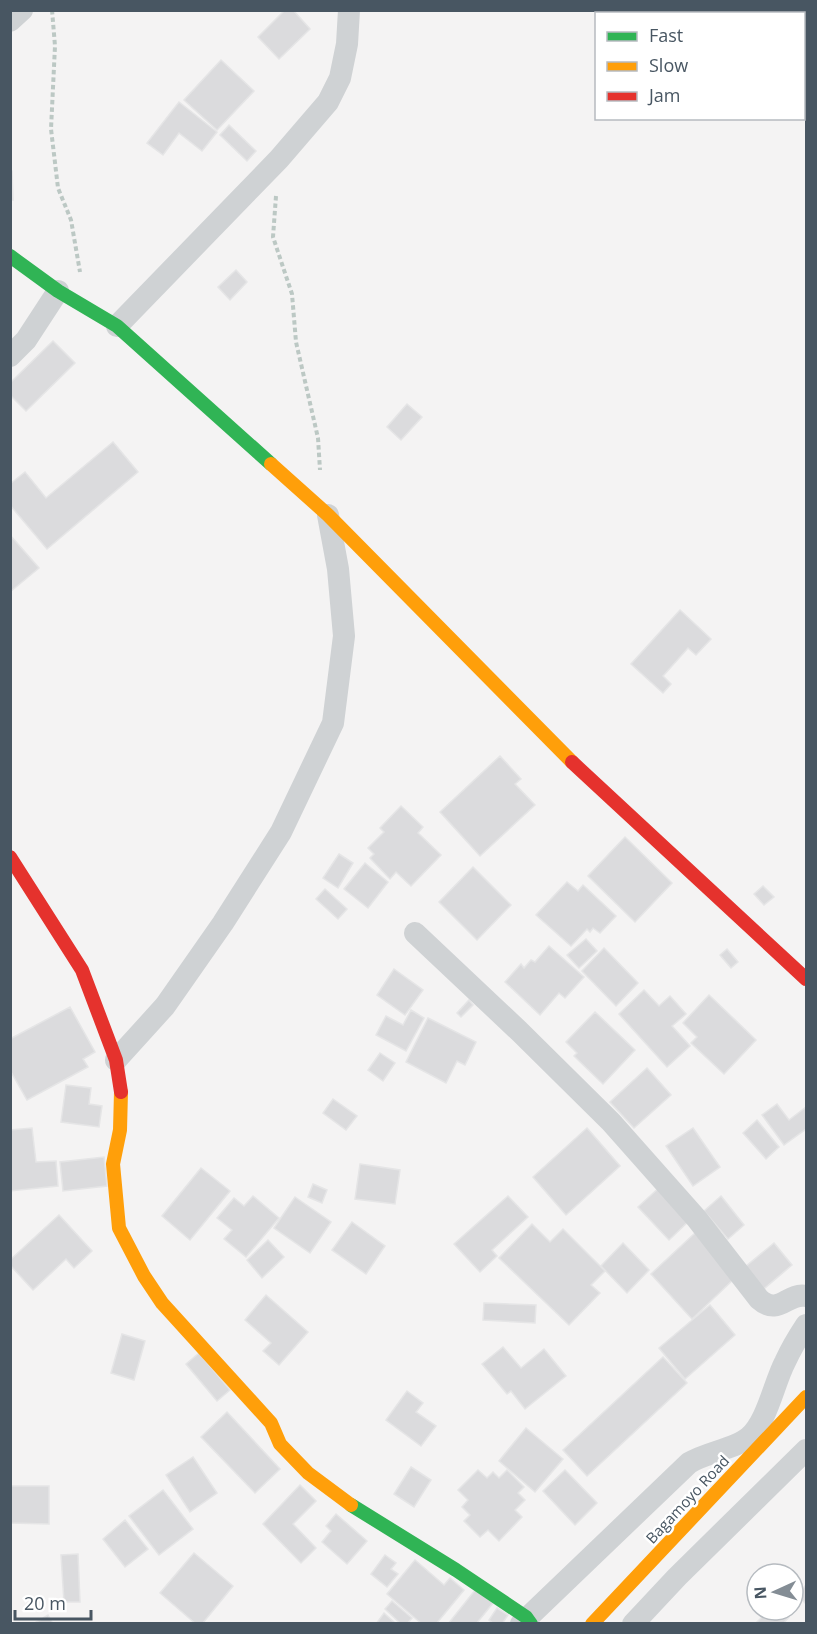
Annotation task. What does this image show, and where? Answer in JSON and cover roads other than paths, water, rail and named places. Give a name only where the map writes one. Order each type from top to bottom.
[{"type":"main road","points":[[10,256],[58,291],[117,326],[328,514],[589,779],[807,978]]},
{"type":"main road","points":[[10,857],[18,885],[82,970],[116,1060],[122,1098],[120,1130],[113,1164],[119,1228],[144,1276],[162,1303],[271,1423],[280,1444],[308,1473],[346,1502],[456,1570],[526,1621]]},
{"type":"main road","name":"Bagamoyo Road","points":[[604,1619],[754,1442],[807,1397]]},
{"type":"street","points":[[10,21],[22,10]]},
{"type":"street","points":[[117,326],[279,159],[328,102],[340,78],[347,44],[349,10]]},
{"type":"street","points":[[10,356],[26,340],[58,291]]},
{"type":"street","points":[[116,1060],[165,1006],[223,923],[281,832],[333,723],[344,636],[338,569],[328,514]]},
{"type":"street","points":[[415,933],[611,1122],[697,1219],[759,1299],[767,1306],[774,1306],[801,1295],[807,1296]]},
{"type":"street","points":[[526,1621],[689,1463],[702,1454],[737,1444],[754,1442],[785,1362],[807,1325]]},
{"type":"street","points":[[633,1623],[807,1450]]}]
